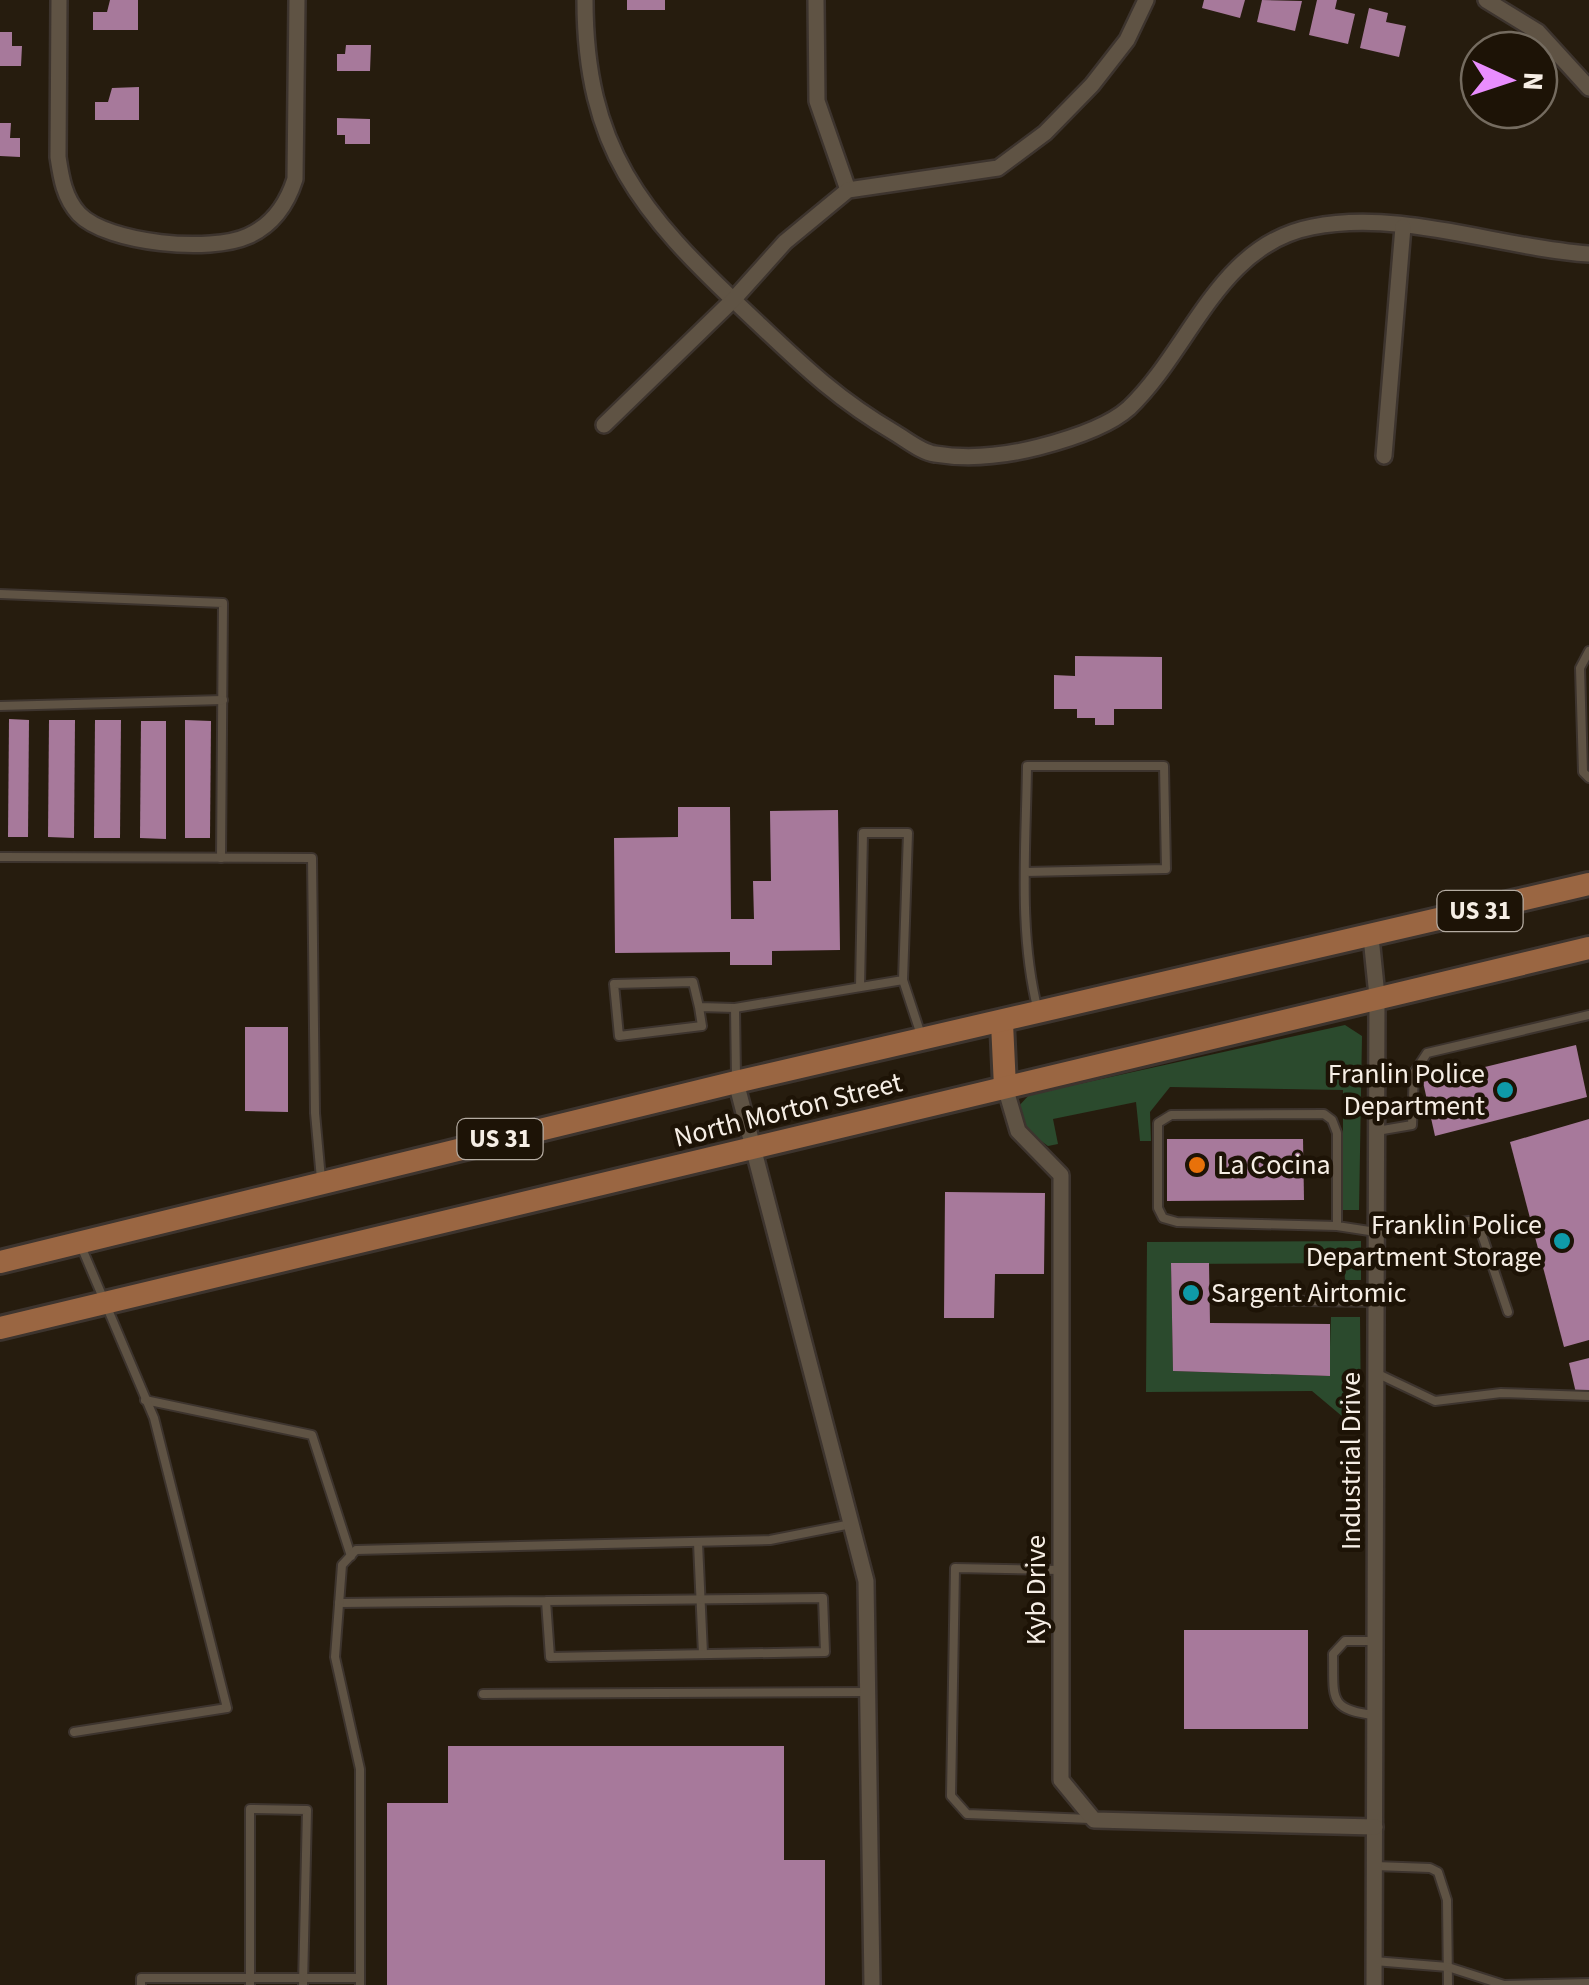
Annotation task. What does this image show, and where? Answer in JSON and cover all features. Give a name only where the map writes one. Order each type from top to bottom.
[{"type":"main road","name":"North Morton Street","points":[[0,1262],[736,1082],[923,1042],[1589,884]]},
{"type":"main road","name":"North Morton Street","points":[[0,1328],[1589,948]]},
{"type":"main road","points":[[1002,1022],[1004,1087]]},
{"type":"street","points":[[58,0],[58,157],[61,180],[78,213],[95,226],[131,239],[222,243],[264,228],[284,205],[295,179],[297,0]]},
{"type":"street","points":[[585,0],[592,90],[615,156],[649,214],[841,402],[931,454],[998,458],[1061,441],[1127,410],[1232,272],[1271,240],[1312,226],[1361,222],[1404,226],[1589,254]]},
{"type":"street","points":[[816,0],[818,101],[848,190]]},
{"type":"street","points":[[604,425],[733,300],[785,242],[848,190],[998,168],[1045,133],[1092,85],[1127,40],[1146,0]]},
{"type":"street","points":[[1486,0],[1538,32],[1589,88]]},
{"type":"street","points":[[1384,456],[1404,226]]},
{"type":"street","name":"Industrial Drive","points":[[1371,938],[1377,996],[1374,1985]]},
{"type":"street","points":[[736,1082],[853,1523],[867,1597],[872,1985]]},
{"type":"street","name":"Kyb Drive","points":[[1004,1087],[1018,1131],[1061,1175],[1061,1780],[1094,1820]]},
{"type":"street","points":[[1094,1820],[1375,1826]]},
{"type":"lane","points":[[0,594],[224,604],[220,858]]},
{"type":"lane","points":[[1589,651],[1580,668],[1583,772],[1589,778]]},
{"type":"lane","points":[[0,706],[222,700]]},
{"type":"lane","points":[[1026,872],[1166,869],[1164,766],[1026,766],[1026,872],[1028,970],[1039,1015]]},
{"type":"lane","points":[[860,987],[863,833],[908,833],[903,980],[923,1042]]},
{"type":"lane","points":[[0,856],[312,858],[315,1112],[322,1183]]},
{"type":"lane","points":[[698,1007],[735,1008],[903,980]]},
{"type":"lane","points":[[693,982],[698,1007],[702,1026],[619,1036],[614,984],[693,982]]},
{"type":"lane","points":[[735,1008],[736,1082]]},
{"type":"lane","points":[[1377,1131],[1412,1125],[1414,1074],[1427,1053],[1589,1015]]},
{"type":"lane","points":[[1336,1226],[1337,1133],[1324,1114],[1171,1116],[1158,1124],[1158,1208],[1163,1218],[1177,1222],[1336,1226],[1376,1232],[1476,1220],[1508,1312]]},
{"type":"lane","points":[[74,1732],[227,1708],[145,1400],[80,1245]]},
{"type":"lane","points":[[1239,1300],[1376,1302]]},
{"type":"lane","points":[[1376,1373],[1436,1401],[1501,1392],[1589,1396]]},
{"type":"lane","points":[[145,1400],[312,1435],[351,1556]]},
{"type":"lane","points":[[141,1985],[141,1978],[360,1981],[360,1769],[334,1657],[342,1565],[356,1550],[698,1544],[770,1540],[853,1523]]},
{"type":"lane","points":[[698,1544],[703,1654]]},
{"type":"lane","points":[[1061,1570],[955,1568],[951,1796],[968,1814],[1094,1820]]},
{"type":"lane","points":[[339,1603],[822,1598],[825,1652],[550,1656],[546,1602]]},
{"type":"lane","points":[[1375,1641],[1345,1641],[1336,1646],[1334,1668],[1338,1706],[1347,1712],[1376,1715]]},
{"type":"lane","points":[[483,1694],[869,1692]]},
{"type":"lane","points":[[250,1981],[250,1810],[307,1810],[303,1981]]},
{"type":"lane","points":[[1375,1866],[1438,1872],[1447,1900],[1448,1985]]},
{"type":"lane","points":[[1374,1961],[1448,1967],[1504,1984],[1587,1983]]},
{"type":"green space","points":[[1345,1025],[1362,1036],[1359,1210],[1343,1210],[1343,1090],[1170,1087],[1150,1112],[1151,1141],[1140,1141],[1136,1102],[1053,1119],[1058,1144],[1048,1146],[1020,1126],[1017,1108],[1029,1095]]},
{"type":"green space","points":[[1361,1241],[1361,1280],[1345,1280],[1344,1263],[1171,1264],[1173,1371],[1329,1376],[1331,1317],[1360,1317],[1361,1418],[1343,1417],[1312,1391],[1146,1392],[1147,1242]]},
{"type":"building","points":[[110,0],[138,0],[138,30],[93,30],[93,12],[107,12]]},
{"type":"building","points":[[627,0],[665,0],[665,10],[627,10]]},
{"type":"building","points":[[1204,0],[1245,0],[1240,18],[1202,8]]},
{"type":"building","points":[[1262,0],[1302,1],[1295,31],[1257,22]]},
{"type":"building","points":[[1317,0],[1337,0],[1335,9],[1355,14],[1348,44],[1309,35]]},
{"type":"building","points":[[1369,8],[1388,13],[1386,22],[1406,26],[1399,57],[1360,48]]},
{"type":"building","points":[[0,32],[12,32],[12,46],[22,46],[21,66],[0,66]]},
{"type":"building","points":[[346,45],[371,45],[370,71],[337,71],[337,54],[345,54]]},
{"type":"building","points":[[139,87],[139,120],[95,120],[95,102],[108,102],[112,88]]},
{"type":"building","points":[[337,118],[370,119],[370,144],[345,144],[345,135],[337,135]]},
{"type":"building","points":[[0,123],[11,123],[10,138],[20,138],[20,157],[0,156]]},
{"type":"building","points":[[1075,656],[1162,657],[1162,709],[1114,709],[1114,725],[1095,725],[1095,718],[1077,718],[1077,709],[1054,709],[1054,675],[1075,676]]},
{"type":"building","points":[[9,719],[29,720],[28,837],[8,837]]},
{"type":"building","points":[[49,720],[75,720],[74,838],[48,837]]},
{"type":"building","points":[[95,720],[121,720],[120,838],[94,838]]},
{"type":"building","points":[[185,720],[211,721],[210,838],[185,838]]},
{"type":"building","points":[[141,721],[166,721],[166,839],[140,838]]},
{"type":"building","points":[[678,807],[730,807],[731,919],[754,919],[753,881],[771,881],[770,811],[838,810],[840,950],[772,951],[772,965],[730,965],[730,952],[615,953],[614,838],[678,837]]},
{"type":"building","points":[[245,1027],[288,1027],[288,1112],[245,1111]]},
{"type":"building","name":"Franlin Police Department","points":[[1576,1045],[1587,1097],[1435,1136],[1423,1082]]},
{"type":"building","name":"Franklin Police Department Storage","points":[[1589,1119],[1589,1340],[1564,1347],[1510,1142]]},
{"type":"building","points":[[1167,1139],[1303,1139],[1304,1200],[1167,1201]]},
{"type":"building","points":[[945,1192],[1045,1193],[1044,1274],[995,1274],[994,1318],[944,1318]]},
{"type":"building","name":"Sargent Airtomic","points":[[1171,1263],[1209,1263],[1210,1323],[1330,1324],[1330,1376],[1173,1371]]},
{"type":"building","points":[[1589,1358],[1589,1390],[1576,1393],[1569,1363]]},
{"type":"building","points":[[1184,1630],[1308,1630],[1308,1729],[1184,1729]]},
{"type":"building","points":[[448,1746],[784,1746],[784,1860],[825,1860],[825,1985],[387,1985],[387,1803],[448,1803]]},
{"type":"place","name":"Franlin Police Department","points":[[1505,1090]]},
{"type":"place","name":"La Cocina","points":[[1197,1165]]},
{"type":"place","name":"Franklin Police Department Storage","points":[[1562,1241]]},
{"type":"place","name":"Sargent Airtomic","points":[[1191,1293]]}]
